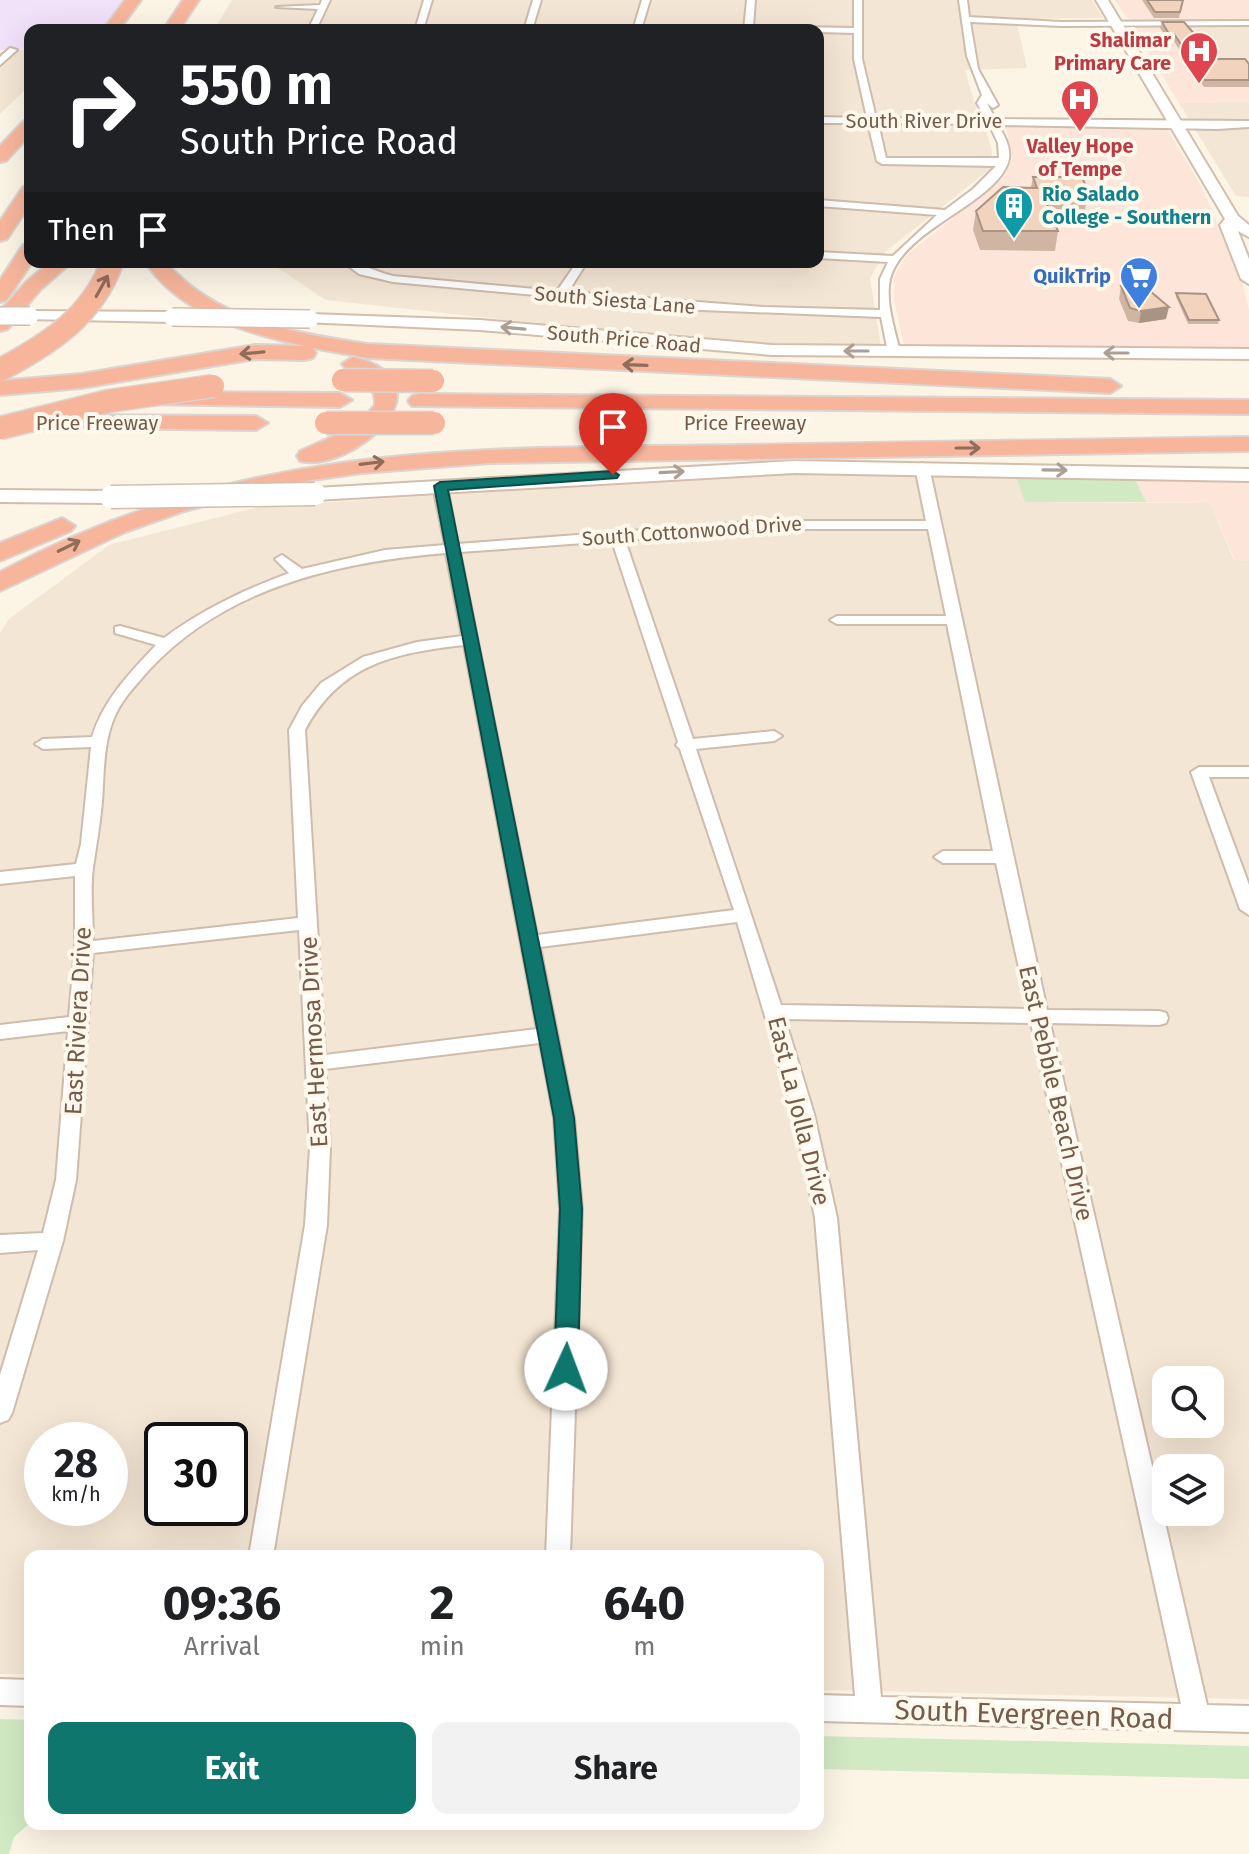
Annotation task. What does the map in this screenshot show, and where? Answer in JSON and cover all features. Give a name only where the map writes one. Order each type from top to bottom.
[{"type":"highway","points":[[115,24],[133,0]]},
{"type":"highway","points":[[0,157],[24,131]]},
{"type":"highway","points":[[0,206],[24,179]]},
{"type":"highway","points":[[0,235],[24,200]]},
{"type":"highway","points":[[0,296],[24,258]]},
{"type":"highway","points":[[0,324],[33,286],[55,268]]},
{"type":"highway","points":[[0,370],[56,336],[83,312],[101,290],[110,268]]},
{"type":"highway","points":[[161,268],[184,291],[237,320],[280,334],[368,351],[438,357],[1080,382],[1110,386]]},
{"type":"highway","points":[[0,388],[81,381],[255,352],[296,352],[338,359],[366,370],[382,385],[387,404],[371,429],[339,447],[124,505],[0,553]]},
{"type":"highway","points":[[0,426],[96,404],[213,386],[342,390],[433,381],[1249,388]]},
{"type":"highway","name":"Price Freeway","points":[[0,397],[342,390],[420,401],[1249,407]]},
{"type":"highway","name":"Price Freeway","points":[[0,426],[434,423],[1249,428]]},
{"type":"highway","points":[[0,583],[72,544],[186,500],[279,477],[382,462],[490,456],[1249,444]]},
{"type":"main road","points":[[1102,0],[1249,250]]},
{"type":"main road","points":[[1230,222],[1249,232]]},
{"type":"main road","points":[[1230,222],[1249,279]]},
{"type":"main road","name":"South Price Road","points":[[0,316],[310,319],[480,325],[746,349],[1249,354]]},
{"type":"main road","points":[[0,496],[315,494],[735,469],[922,467],[1249,475]]},
{"type":"street","points":[[421,24],[428,0]]},
{"type":"street","points":[[530,24],[537,0]]},
{"type":"street","points":[[639,24],[646,0]]},
{"type":"street","points":[[749,24],[751,0]]},
{"type":"street","points":[[858,0],[858,59],[882,161],[1002,163]]},
{"type":"street","points":[[894,352],[886,314],[886,275],[895,259],[992,178],[1002,163],[1003,146],[993,121],[987,117],[982,103],[985,97],[970,61],[963,0]]},
{"type":"street","points":[[280,7],[324,4],[315,24]]},
{"type":"street","points":[[965,19],[1249,23]]},
{"type":"street","points":[[824,30],[859,31]]},
{"type":"street","points":[[0,50],[13,50],[0,62]]},
{"type":"street","name":"South River Drive","points":[[824,120],[1249,124]]},
{"type":"street","points":[[824,203],[949,213]]},
{"type":"street","points":[[824,255],[895,259]]},
{"type":"street","name":"South Siesta Lane","points":[[357,268],[393,279],[560,296],[759,312],[886,314]]},
{"type":"street","points":[[560,296],[578,268]]},
{"type":"street","name":"East Pebble Beach Drive","points":[[922,467],[1003,857],[1197,1718]]},
{"type":"street","points":[[440,486],[564,1118],[571,1209],[558,1550]]},
{"type":"street","name":"South Cottonwood Drive","points":[[452,548],[762,525],[933,525]]},
{"type":"street","name":"East La Jolla Drive","points":[[617,536],[684,745],[744,915],[804,1114],[826,1218],[869,1709]]},
{"type":"street","name":"East Riviera Drive","points":[[0,1413],[52,1241],[66,1180],[84,948],[84,869],[90,844],[99,742],[106,718],[123,689],[166,643],[224,603],[299,574],[385,554],[452,548]]},
{"type":"street","points":[[282,559],[299,574]]},
{"type":"street","points":[[837,620],[955,620]]},
{"type":"street","points":[[120,630],[166,643]]},
{"type":"street","name":"East Hermosa Drive","points":[[262,1550],[316,1225],[320,1148],[296,763],[297,730],[307,705],[349,669],[384,654],[469,640]]},
{"type":"street","points":[[684,745],[774,736]]},
{"type":"street","points":[[43,744],[99,742]]},
{"type":"street","points":[[1249,772],[1199,772],[1249,909]]},
{"type":"street","points":[[943,857],[1003,857]]},
{"type":"street","points":[[0,878],[84,869]]},
{"type":"street","points":[[530,942],[744,915]]},
{"type":"street","points":[[84,948],[308,923]]},
{"type":"street","points":[[774,1012],[1159,1018]]},
{"type":"street","points":[[0,1032],[78,1023]]},
{"type":"street","points":[[316,1063],[548,1035]]},
{"type":"street","points":[[0,1244],[52,1241]]},
{"type":"street","points":[[0,1692],[24,1693]]},
{"type":"street","name":"South Evergreen Road","points":[[824,1708],[1249,1719]]},
{"type":"shaded area","points":[[0,0],[124,0],[106,24],[24,24],[24,49],[0,50]]},
{"type":"shaded area","points":[[232,0],[1092,0],[1103,18],[1016,19],[1027,68],[965,70],[979,118],[824,116],[824,24],[218,24]]},
{"type":"shaded area","points":[[1115,0],[1249,0],[1249,22],[1135,21],[1127,18]]},
{"type":"shaded area","points":[[1192,24],[1249,25],[1249,65],[1219,64]]},
{"type":"shaded area","points":[[1192,24],[1219,64],[1249,65],[1249,102],[1179,103],[1132,26]]},
{"type":"shaded area","points":[[24,50],[24,91],[0,114],[0,52]]},
{"type":"shaded area","points":[[1249,102],[1249,197],[1236,196],[1179,103]]},
{"type":"shaded area","points":[[824,123],[980,125],[985,127],[992,151],[990,169],[885,252],[870,278],[881,347],[717,343],[326,300],[278,268],[824,268]]},
{"type":"shaded area","points":[[1005,125],[1166,127],[1202,188],[1240,274],[1249,310],[1249,350],[904,345],[894,300],[894,276],[907,255],[1004,177],[1013,157]]},
{"type":"shaded area","points":[[780,473],[1014,473],[1025,502],[1210,503],[1234,560],[1249,561],[1249,1699],[824,1690],[824,1550],[24,1550],[24,1674],[0,1674],[0,633],[9,619],[109,545],[258,507]]},
{"type":"shaded area","points":[[1133,475],[1249,481],[1249,561],[1235,560],[1210,503],[1146,502]]},
{"type":"green space","points":[[1014,473],[1133,475],[1146,502],[1025,502]]},
{"type":"green space","points":[[0,1719],[24,1720],[24,1828],[14,1837],[9,1854],[0,1854]]},
{"type":"green space","points":[[824,1736],[1249,1746],[1249,1779],[824,1769]]},
{"type":"building","points":[[1147,0],[1183,0],[1180,12],[1155,12]]},
{"type":"building","points":[[1162,22],[1184,22],[1216,59],[1245,59],[1249,64],[1249,80],[1205,80],[1174,34],[1169,34]]},
{"type":"building","points":[[1033,177],[1082,177],[1088,191],[1041,190],[1058,231],[983,231],[976,211],[1003,187],[1037,188]]},
{"type":"building","points":[[1121,286],[1144,286],[1169,307],[1141,311],[1130,308]]},
{"type":"building","name":"QuikTrip","points":[[1176,293],[1206,294],[1219,320],[1189,320]]},
{"type":"place","name":"Shalimar Primary Care","points":[[1199,85]]},
{"type":"place","name":"Valley Hope of Tempe","points":[[1080,133]]},
{"type":"place","name":"Rio Salado College - Southern","points":[[1014,240]]},
{"type":"place","name":"QuikTrip","points":[[1139,310]]},
{"type":"route","points":[[566,1369],[571,1209],[564,1118],[440,486],[613,475]]}]
